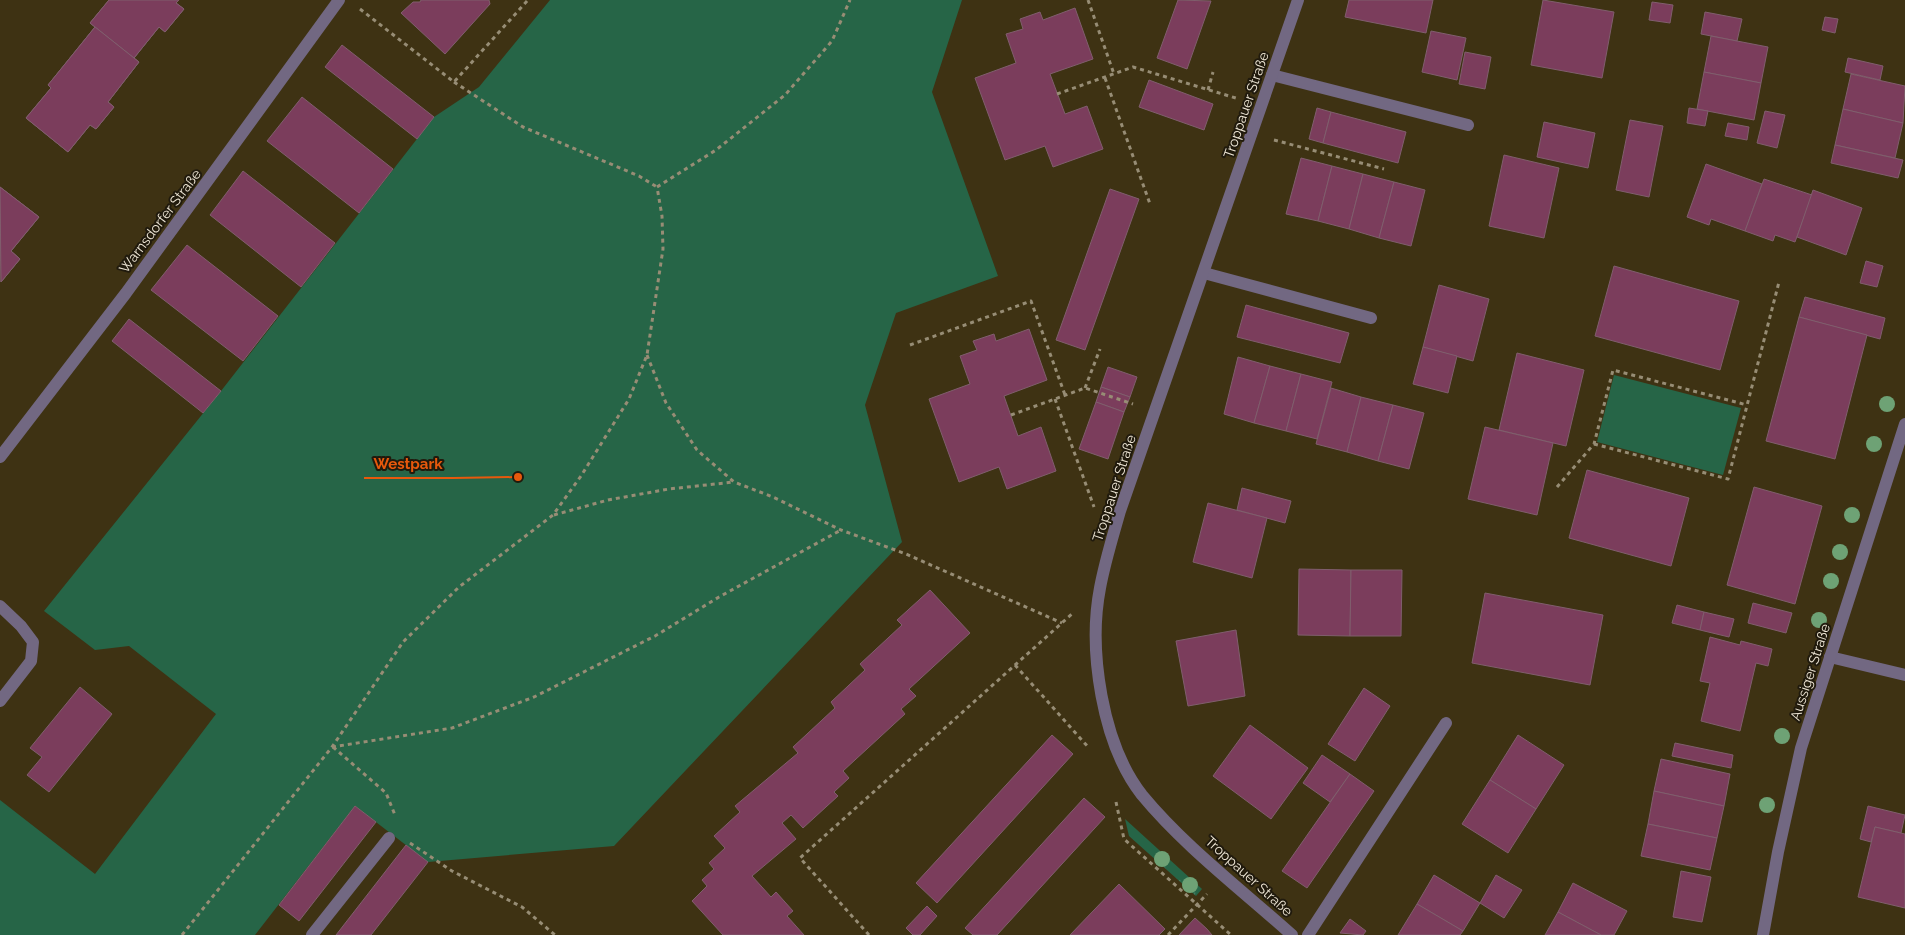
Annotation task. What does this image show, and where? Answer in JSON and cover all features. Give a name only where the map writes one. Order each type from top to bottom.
[{"type":"street","name":"Warnsdorfer Straße","points":[[0,457],[155,254],[339,0]]},
{"type":"street","name":"Troppauer Straße","points":[[1292,935],[1167,823],[1141,793],[1115,745],[1100,689],[1096,660],[1099,589],[1120,510],[1298,0]]},
{"type":"street","points":[[1272,75],[1468,125]]},
{"type":"street","points":[[1204,273],[1371,318]]},
{"type":"street","name":"Aussiger Straße","points":[[1763,935],[1788,804],[1801,748],[1905,424]]},
{"type":"street","points":[[0,606],[21,626],[33,642],[30,661],[0,701]]},
{"type":"street","points":[[1830,657],[1905,675]]},
{"type":"street","points":[[1308,935],[1446,723]]},
{"type":"street","points":[[312,935],[389,838]]},
{"type":"path","points":[[454,82],[528,0]]},
{"type":"path","points":[[657,187],[716,150],[785,95],[832,42],[850,0]]},
{"type":"path","points":[[1088,0],[1114,74]]},
{"type":"path","points":[[182,935],[332,747],[403,642],[458,587],[553,515],[581,476],[629,398],[647,355],[663,249],[662,216],[657,187],[640,176],[523,127],[454,82],[355,6]]},
{"type":"path","points":[[1057,94],[1133,67],[1261,106]]},
{"type":"path","points":[[1208,90],[1213,72]]},
{"type":"path","points":[[1105,78],[1150,204]]},
{"type":"path","points":[[1252,134],[1384,169]]},
{"type":"path","points":[[1594,444],[1728,479],[1779,282]]},
{"type":"path","points":[[910,345],[1031,301],[1065,395]]},
{"type":"path","points":[[1085,388],[1100,349]]},
{"type":"path","points":[[647,355],[666,403],[697,450],[734,482],[774,497],[841,530],[906,554],[1062,623]]},
{"type":"path","points":[[1557,487],[1594,444],[1613,370],[1747,405]]},
{"type":"path","points":[[1010,415],[1085,388],[1155,412]]},
{"type":"path","points":[[1054,399],[1094,506]]},
{"type":"path","points":[[553,515],[608,500],[669,489],[734,482]]},
{"type":"path","points":[[332,747],[452,728],[534,697],[655,636],[728,592],[841,530]]},
{"type":"path","points":[[869,935],[800,858],[1099,589]]},
{"type":"path","points":[[1015,665],[1094,754]]},
{"type":"path","points":[[332,747],[386,793],[395,815],[389,838],[414,844],[452,871],[522,907],[555,935]]},
{"type":"path","points":[[1113,794],[1124,839],[1231,935]]},
{"type":"path","points":[[1168,935],[1225,875]]},
{"type":"green space","points":[[550,0],[962,0],[932,92],[998,276],[896,313],[865,405],[902,542],[614,846],[428,862],[355,806],[255,935],[0,935],[0,800],[95,874],[216,714],[129,646],[95,650],[44,611],[221,391],[434,117],[479,87]]},
{"type":"green space","points":[[1614,375],[1741,408],[1723,475],[1597,442]]},
{"type":"green space","points":[[1125,819],[1202,889],[1196,896],[1129,836]]},
{"type":"building","points":[[109,0],[179,0],[176,3],[184,9],[165,32],[159,27],[134,58],[139,62],[108,102],[114,107],[96,129],[90,125],[68,152],[26,118],[51,88],[48,85],[95,27],[90,23]]},
{"type":"building","points":[[109,0],[179,0],[176,3],[184,9],[165,32],[159,27],[134,58],[90,23]]},
{"type":"building","points":[[421,0],[489,0],[490,4],[445,54],[401,13],[413,2],[420,2]]},
{"type":"building","points":[[1178,0],[1211,1],[1187,69],[1157,58]]},
{"type":"building","points":[[1349,0],[1433,0],[1426,33],[1345,17]]},
{"type":"building","points":[[1543,0],[1614,12],[1602,78],[1531,65]]},
{"type":"building","points":[[1652,2],[1673,5],[1670,23],[1649,20]]},
{"type":"building","points":[[1075,8],[1093,59],[1050,74],[1065,114],[1087,106],[1103,149],[1053,167],[1045,146],[1005,160],[975,78],[1016,63],[1006,34],[1023,29],[1020,19],[1040,12],[1043,20]]},
{"type":"building","points":[[1705,12],[1742,19],[1737,41],[1701,34]]},
{"type":"building","points":[[1825,17],[1838,19],[1835,33],[1822,30]]},
{"type":"building","points":[[95,27],[139,62],[108,102],[114,107],[96,129],[90,125],[68,152],[26,118],[51,88],[48,85]]},
{"type":"building","points":[[1431,31],[1466,38],[1457,80],[1422,72]]},
{"type":"building","points":[[1711,36],[1768,47],[1761,83],[1704,72]]},
{"type":"building","points":[[342,45],[434,117],[417,139],[325,67]]},
{"type":"building","points":[[1465,52],[1491,57],[1485,89],[1459,84]]},
{"type":"building","points":[[1848,58],[1883,66],[1880,80],[1845,72]]},
{"type":"building","points":[[1704,72],[1761,83],[1754,120],[1697,109]]},
{"type":"building","points":[[1851,74],[1905,86],[1903,123],[1843,109]]},
{"type":"building","points":[[1149,80],[1213,104],[1204,130],[1139,107]]},
{"type":"building","points":[[302,97],[393,169],[359,213],[267,141]]},
{"type":"building","points":[[1317,108],[1331,112],[1323,143],[1309,139]]},
{"type":"building","points":[[1689,108],[1708,111],[1705,126],[1687,123]]},
{"type":"building","points":[[1843,109],[1903,123],[1895,158],[1835,145]]},
{"type":"building","points":[[1765,111],[1785,115],[1777,148],[1757,143]]},
{"type":"building","points":[[1331,112],[1406,132],[1398,163],[1323,143]]},
{"type":"building","points":[[1630,120],[1663,126],[1649,197],[1616,190]]},
{"type":"building","points":[[1544,122],[1595,133],[1588,168],[1537,157]]},
{"type":"building","points":[[1728,123],[1749,127],[1747,140],[1725,136]]},
{"type":"building","points":[[1835,145],[1903,160],[1898,178],[1831,163]]},
{"type":"building","points":[[1504,155],[1559,168],[1544,238],[1489,226]]},
{"type":"building","points":[[1301,158],[1332,166],[1318,221],[1286,214]]},
{"type":"building","points":[[1706,164],[1762,184],[1745,231],[1711,219],[1709,225],[1687,217]]},
{"type":"building","points":[[1332,166],[1363,174],[1349,229],[1318,221]]},
{"type":"building","points":[[243,171],[335,243],[301,287],[210,215]]},
{"type":"building","points":[[1363,174],[1394,182],[1379,238],[1349,229]]},
{"type":"building","points":[[1764,179],[1812,195],[1795,242],[1775,235],[1773,241],[1745,231]]},
{"type":"building","points":[[1394,182],[1425,190],[1411,246],[1379,238]]},
{"type":"building","points":[[0,187],[39,217],[11,251],[20,259],[1,282]]},
{"type":"building","points":[[0,187],[39,217],[11,251],[20,259],[1,282]]},
{"type":"building","points":[[1110,189],[1139,199],[1085,350],[1056,340]]},
{"type":"building","points":[[1813,190],[1862,208],[1846,255],[1797,237]]},
{"type":"building","points":[[187,245],[278,316],[243,361],[151,290]]},
{"type":"building","points":[[1866,261],[1883,266],[1877,287],[1860,283]]},
{"type":"building","points":[[1614,266],[1739,301],[1720,370],[1595,336]]},
{"type":"building","points":[[1439,285],[1489,299],[1473,361],[1423,347]]},
{"type":"building","points":[[1805,297],[1885,318],[1880,339],[1799,317]]},
{"type":"building","points":[[1246,305],[1349,333],[1340,363],[1237,337]]},
{"type":"building","points":[[1799,317],[1867,335],[1835,459],[1766,441]]},
{"type":"building","points":[[129,319],[221,391],[203,413],[112,341]]},
{"type":"building","points":[[1029,329],[1047,380],[1004,396],[1018,436],[1041,427],[1056,471],[1007,489],[999,467],[959,482],[929,399],[970,384],[960,356],[977,350],[973,341],[994,334],[996,341]]},
{"type":"building","points":[[1423,347],[1457,356],[1448,393],[1413,384]]},
{"type":"building","points":[[1517,353],[1584,370],[1566,446],[1499,430]]},
{"type":"building","points":[[1238,357],[1270,366],[1254,423],[1224,414]]},
{"type":"building","points":[[1270,366],[1301,374],[1286,431],[1254,423]]},
{"type":"building","points":[[1108,367],[1137,377],[1130,397],[1101,387]]},
{"type":"building","points":[[1301,374],[1332,382],[1317,439],[1286,431]]},
{"type":"building","points":[[1101,387],[1130,397],[1124,412],[1096,402]]},
{"type":"building","points":[[1331,388],[1361,397],[1347,452],[1316,444]]},
{"type":"building","points":[[1361,397],[1393,405],[1378,461],[1347,452]]},
{"type":"building","points":[[1096,402],[1124,412],[1108,459],[1079,449]]},
{"type":"building","points":[[1393,405],[1424,413],[1409,469],[1378,461]]},
{"type":"building","points":[[1485,427],[1553,443],[1537,515],[1468,499]]},
{"type":"building","points":[[1587,470],[1689,498],[1671,566],[1569,538]]},
{"type":"building","points":[[1754,487],[1822,506],[1795,604],[1727,585]]},
{"type":"building","points":[[1242,488],[1291,501],[1285,523],[1237,510]]},
{"type":"building","points":[[1208,503],[1267,518],[1252,578],[1193,562]]},
{"type":"building","points":[[1299,569],[1351,570],[1350,636],[1298,635]]},
{"type":"building","points":[[1351,570],[1402,570],[1401,636],[1350,636]]},
{"type":"building","points":[[930,590],[970,633],[909,689],[916,696],[901,709],[905,714],[843,771],[849,778],[834,792],[838,796],[803,828],[791,815],[782,823],[796,839],[752,876],[771,897],[776,892],[793,911],[787,916],[804,935],[723,935],[692,901],[707,886],[702,880],[714,869],[709,863],[725,848],[714,836],[740,812],[735,806],[798,753],[793,747],[835,708],[831,702],[865,670],[860,664],[902,625],[897,620]]},
{"type":"building","points":[[1485,593],[1603,615],[1590,685],[1472,663]]},
{"type":"building","points":[[1753,603],[1792,613],[1786,633],[1748,623]]},
{"type":"building","points":[[1677,605],[1704,612],[1700,630],[1672,623]]},
{"type":"building","points":[[1704,612],[1734,619],[1729,637],[1700,630]]},
{"type":"building","points":[[1236,630],[1245,696],[1188,706],[1176,641]]},
{"type":"building","points":[[1710,637],[1740,645],[1741,641],[1772,649],[1768,666],[1756,663],[1740,731],[1701,721],[1710,683],[1700,681]]},
{"type":"building","points":[[80,687],[112,714],[49,792],[27,775],[42,757],[30,748]]},
{"type":"building","points":[[1364,688],[1390,706],[1355,761],[1328,744]]},
{"type":"building","points":[[1250,725],[1308,768],[1271,819],[1213,776]]},
{"type":"building","points":[[1052,735],[1073,754],[937,903],[916,883]]},
{"type":"building","points":[[1518,735],[1564,765],[1536,809],[1490,780]]},
{"type":"building","points":[[1675,743],[1733,755],[1731,768],[1672,756]]},
{"type":"building","points":[[1322,755],[1350,774],[1330,802],[1303,783]]},
{"type":"building","points":[[1661,759],[1730,774],[1724,806],[1654,791]]},
{"type":"building","points":[[1350,774],[1374,791],[1307,888],[1282,871]]},
{"type":"building","points":[[1490,780],[1536,809],[1508,853],[1462,824]]},
{"type":"building","points":[[1654,791],[1724,806],[1717,838],[1648,824]]},
{"type":"building","points":[[1084,798],[1105,817],[997,935],[973,935],[965,928]]},
{"type":"building","points":[[355,806],[376,822],[299,921],[279,905]]},
{"type":"building","points":[[1868,806],[1905,815],[1901,833],[1875,827],[1871,842],[1860,839]]},
{"type":"building","points":[[1648,824],[1717,838],[1710,870],[1641,856]]},
{"type":"building","points":[[1875,827],[1905,834],[1905,908],[1858,897]]},
{"type":"building","points":[[406,845],[428,862],[371,935],[336,935]]},
{"type":"building","points":[[1681,871],[1711,877],[1702,922],[1673,917]]},
{"type":"building","points":[[1434,875],[1480,903],[1463,931],[1417,904]]},
{"type":"building","points":[[1496,875],[1522,890],[1504,918],[1480,903]]},
{"type":"building","points":[[1573,883],[1627,911],[1614,935],[1601,935],[1558,912]]},
{"type":"building","points":[[1119,884],[1165,929],[1159,935],[1070,935]]},
{"type":"building","points":[[1417,904],[1463,931],[1460,935],[1398,935]]},
{"type":"building","points":[[927,906],[937,916],[920,935],[913,935],[906,928]]},
{"type":"building","points":[[1558,912],[1601,935],[1545,935]]},
{"type":"building","points":[[1195,918],[1207,929],[1212,935],[1179,935]]},
{"type":"building","points":[[1350,919],[1366,931],[1363,935],[1340,933]]},
{"type":"place","name":"Westpark","points":[[518,477]]}]
